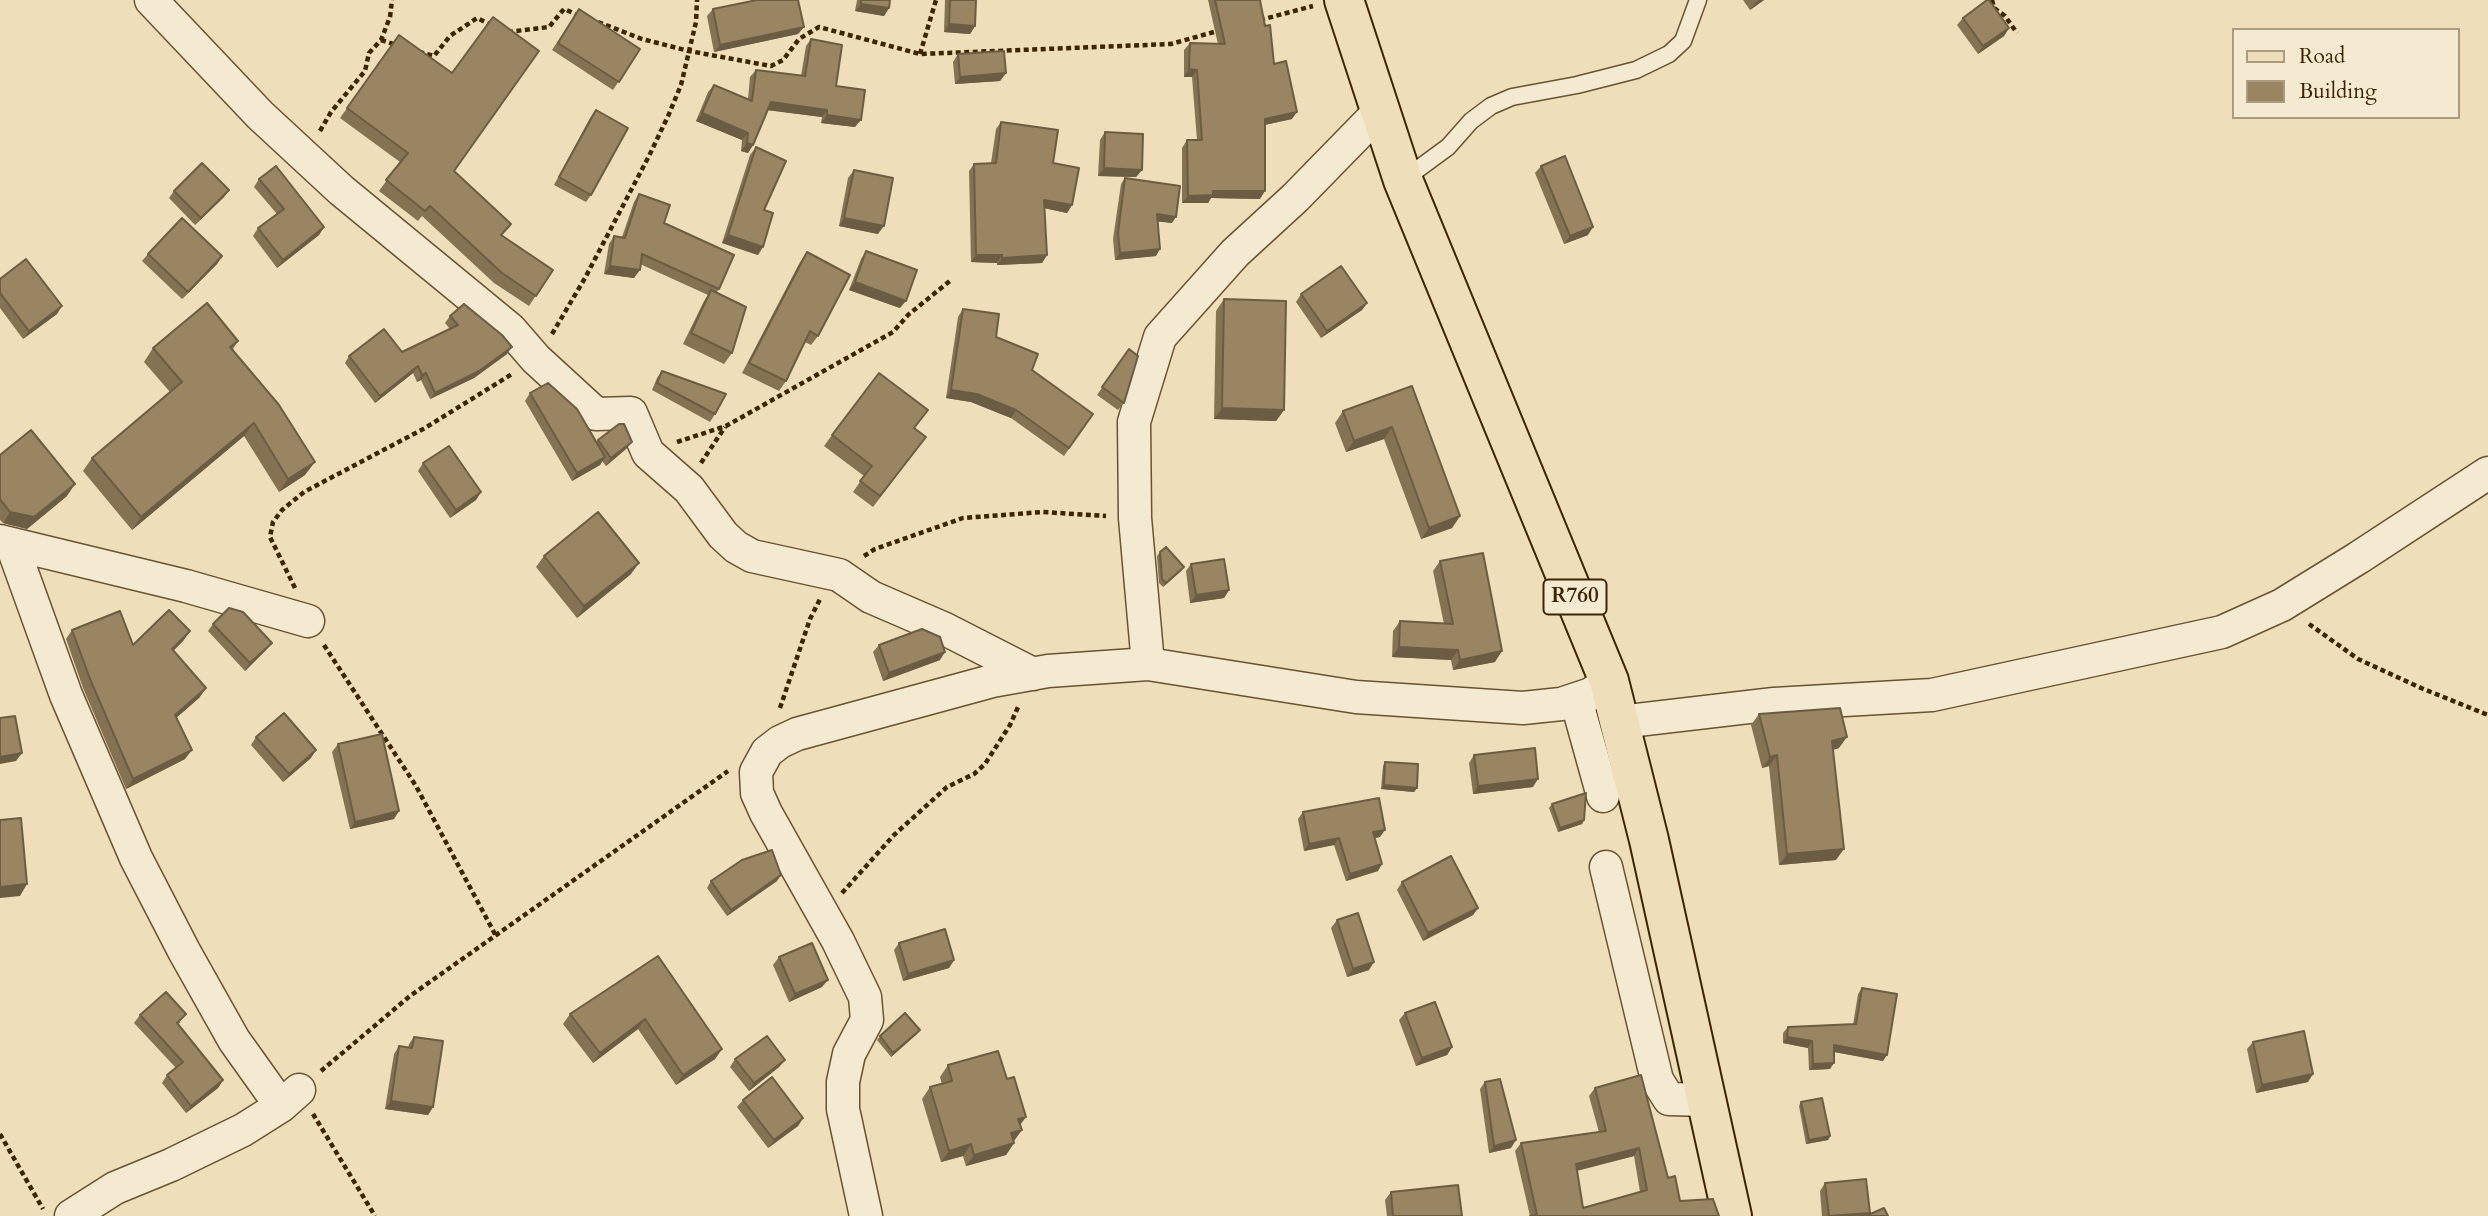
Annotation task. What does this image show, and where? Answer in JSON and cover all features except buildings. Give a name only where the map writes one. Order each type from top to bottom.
[{"type":"main road","name":"R760","points":[[1334,2],[1381,110],[1403,180],[1609,681],[1649,840],[1732,1216]]},
{"type":"street","points":[[150,0],[260,115],[368,213],[509,329],[536,359],[596,414],[631,413],[648,453],[689,489],[723,535],[736,547],[752,556],[839,575],[871,597],[945,629],[1033,674]]},
{"type":"street","points":[[1148,664],[1135,518],[1134,422],[1160,337],[1235,253],[1295,198],[1381,110]]},
{"type":"street","points":[[1620,722],[1774,704],[1933,695],[2222,632],[2282,605],[2488,473]]},
{"type":"street","points":[[6,543],[174,583],[308,621]]},
{"type":"street","points":[[6,543],[66,695],[136,858],[234,1040],[290,1098],[214,1144],[115,1188],[71,1216]]},
{"type":"street","points":[[866,1216],[843,1109],[843,1082],[849,1054],[867,1020],[865,997],[838,941],[757,793],[757,772],[768,752],[797,734],[992,681],[1033,674],[1148,664],[1356,696],[1523,708],[1561,705],[1591,694],[1609,681]]},
{"type":"street","points":[[1576,699],[1603,796]]},
{"type":"street","points":[[1606,867],[1657,1080],[1669,1099],[1707,1100]]},
{"type":"lane","points":[[1403,180],[1448,147],[1471,121],[1492,106],[1512,97],[1577,85],[1636,70],[1669,54],[1684,41],[1698,0]]},
{"type":"path","points":[[307,157],[326,120],[365,71],[369,53],[381,40],[390,16],[392,0]]},
{"type":"path","points":[[496,936],[416,786],[308,621],[292,579],[270,537],[273,522],[282,510],[304,492],[425,428],[536,359],[585,278],[649,156],[681,85],[696,22],[696,0]]},
{"type":"path","points":[[920,54],[936,0]]},
{"type":"path","points":[[1992,0],[1994,8],[2005,16],[2017,33]]},
{"type":"path","points":[[1259,20],[1334,2]]},
{"type":"path","points":[[504,32],[549,27],[564,9],[642,39],[689,51],[771,66],[783,60],[799,39],[820,27],[920,54],[1171,44],[1234,27]]},
{"type":"path","points":[[381,40],[434,56],[450,36],[477,18],[495,27]]},
{"type":"path","points":[[648,453],[726,426],[893,332],[908,315],[951,280]]},
{"type":"path","points":[[689,489],[702,461],[726,426]]},
{"type":"path","points":[[375,1216],[290,1098],[410,996],[717,778],[768,752],[785,689],[800,654],[810,619],[825,591],[839,575],[874,549],[963,518],[1043,512],[1135,518]]},
{"type":"path","points":[[2282,605],[2358,659],[2488,715]]},
{"type":"path","points":[[821,913],[894,835],[947,787],[974,774],[985,764],[1010,724],[1033,674]]},
{"type":"path","points":[[0,1135],[47,1216]]}]
